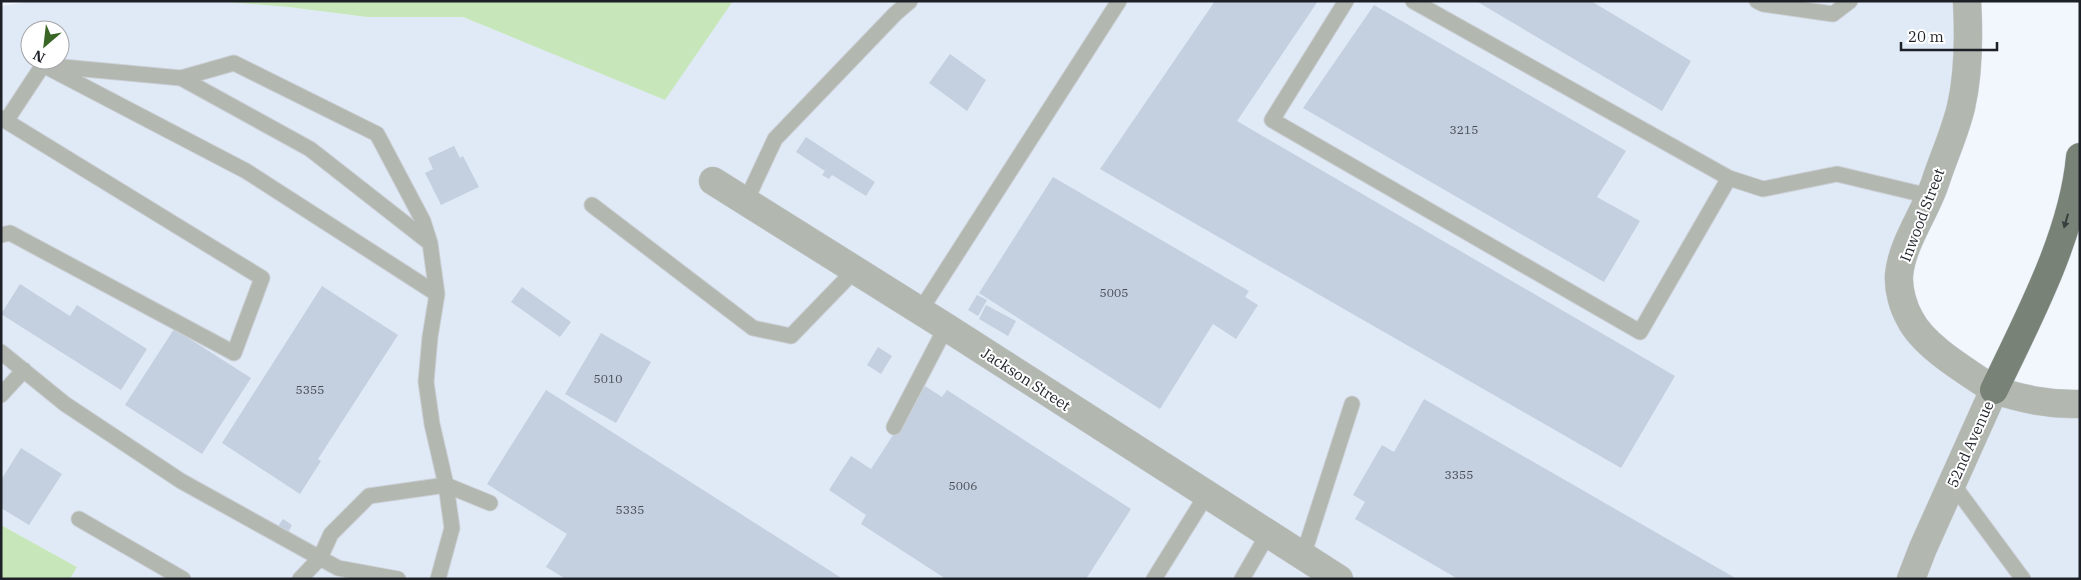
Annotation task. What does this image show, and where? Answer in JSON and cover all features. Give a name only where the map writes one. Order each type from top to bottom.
[{"type":"main road","points":[[1994,390],[2060,243],[2078,180],[2080,157]]},
{"type":"street","name":"Inwood Street","points":[[1967,1],[1969,49],[1961,107],[1937,179],[1909,241],[1899,275],[1901,296],[1910,320],[1929,343],[1994,390]]},
{"type":"street","name":"Jackson Street","points":[[713,181],[1339,579]]},
{"type":"street","name":"52nd Avenue","points":[[1912,579],[1952,483],[1994,390],[2026,400],[2059,405],[2080,404]]},
{"type":"lane","points":[[746,201],[775,139],[895,14],[910,1]]},
{"type":"lane","points":[[920,311],[1119,1]]},
{"type":"lane","points":[[1346,1],[1272,120],[1640,332],[1729,178]]},
{"type":"lane","points":[[1413,1],[1729,178],[1764,189],[1837,174],[1928,196]]},
{"type":"lane","points":[[1757,1],[1763,4],[1833,14],[1850,1]]},
{"type":"lane","points":[[70,68],[181,78],[234,63],[377,134],[422,221],[430,243],[438,294],[430,337],[426,382],[432,424],[446,485],[452,528],[438,579]]},
{"type":"lane","points":[[1,234],[10,233],[234,353],[262,278],[4,119],[39,70]]},
{"type":"lane","points":[[53,70],[246,171],[438,294]]},
{"type":"lane","points":[[181,78],[310,150],[430,243]]},
{"type":"lane","points":[[592,205],[753,328],[791,336],[855,270]]},
{"type":"lane","points":[[894,427],[946,328]]},
{"type":"lane","points":[[1,352],[65,404],[181,481],[338,568],[398,579]]},
{"type":"lane","points":[[1,395],[24,370]]},
{"type":"lane","points":[[1303,556],[1352,404]]},
{"type":"lane","points":[[1952,483],[2023,579]]},
{"type":"lane","points":[[300,579],[320,558],[331,534],[369,496],[446,485],[490,503]]},
{"type":"lane","points":[[1154,579],[1207,494]]},
{"type":"lane","points":[[79,519],[183,579]]},
{"type":"lane","points":[[1242,579],[1268,534]]},
{"type":"shaded area","points":[[35,1],[214,1],[288,7],[367,17],[463,17],[664,99],[733,1],[1968,1],[1971,30],[1907,243],[1910,320],[1994,390],[2080,404],[2080,579],[70,579],[77,567],[1,525],[1,6]]},
{"type":"green space","points":[[214,1],[733,1],[665,100],[463,17],[367,17],[288,7]]},
{"type":"green space","points":[[1,525],[77,567],[70,579],[1,579]]},
{"type":"building","points":[[1215,1],[1318,1],[1237,121],[1675,376],[1621,468],[1100,169]]},
{"type":"building","points":[[1476,1],[1591,1],[1691,61],[1662,111]]},
{"type":"building","points":[[1374,5],[1626,151],[1597,197],[1640,221],[1604,282],[1303,108]]},
{"type":"building","points":[[950,54],[986,80],[967,111],[929,83]]},
{"type":"building","points":[[806,137],[875,182],[866,196],[832,175],[829,179],[822,175],[825,171],[796,152]]},
{"type":"building","points":[[454,146],[460,158],[463,156],[479,187],[441,205],[425,173],[433,169],[428,158]]},
{"type":"building","points":[[1053,177],[1249,291],[1245,297],[1258,305],[1236,339],[1213,324],[1160,409],[979,293]]},
{"type":"building","points":[[20,284],[70,316],[77,305],[147,349],[121,390],[1,314]]},
{"type":"building","points":[[322,286],[398,335],[318,459],[321,461],[300,494],[222,443]]},
{"type":"building","points":[[522,287],[571,322],[560,337],[511,302]]},
{"type":"building","points":[[977,295],[987,300],[978,316],[968,310]]},
{"type":"building","points":[[986,305],[1016,321],[1008,336],[979,319]]},
{"type":"building","points":[[174,329],[251,378],[202,454],[125,405]]},
{"type":"building","points":[[601,333],[651,362],[616,423],[565,394]]},
{"type":"building","points":[[878,347],[892,356],[881,374],[867,365]]},
{"type":"building","points":[[925,386],[942,397],[947,390],[1131,509],[1086,579],[946,579],[861,524],[866,515],[829,490],[851,456],[871,469]]},
{"type":"building","points":[[546,390],[843,579],[566,579],[546,567],[567,534],[487,484]]},
{"type":"building","points":[[1424,399],[1737,579],[1458,579],[1355,519],[1365,502],[1353,495],[1382,445],[1394,452]]},
{"type":"building","points":[[21,448],[62,474],[29,525],[1,508],[1,480]]},
{"type":"building","points":[[283,519],[292,525],[288,533],[278,526]]}]
